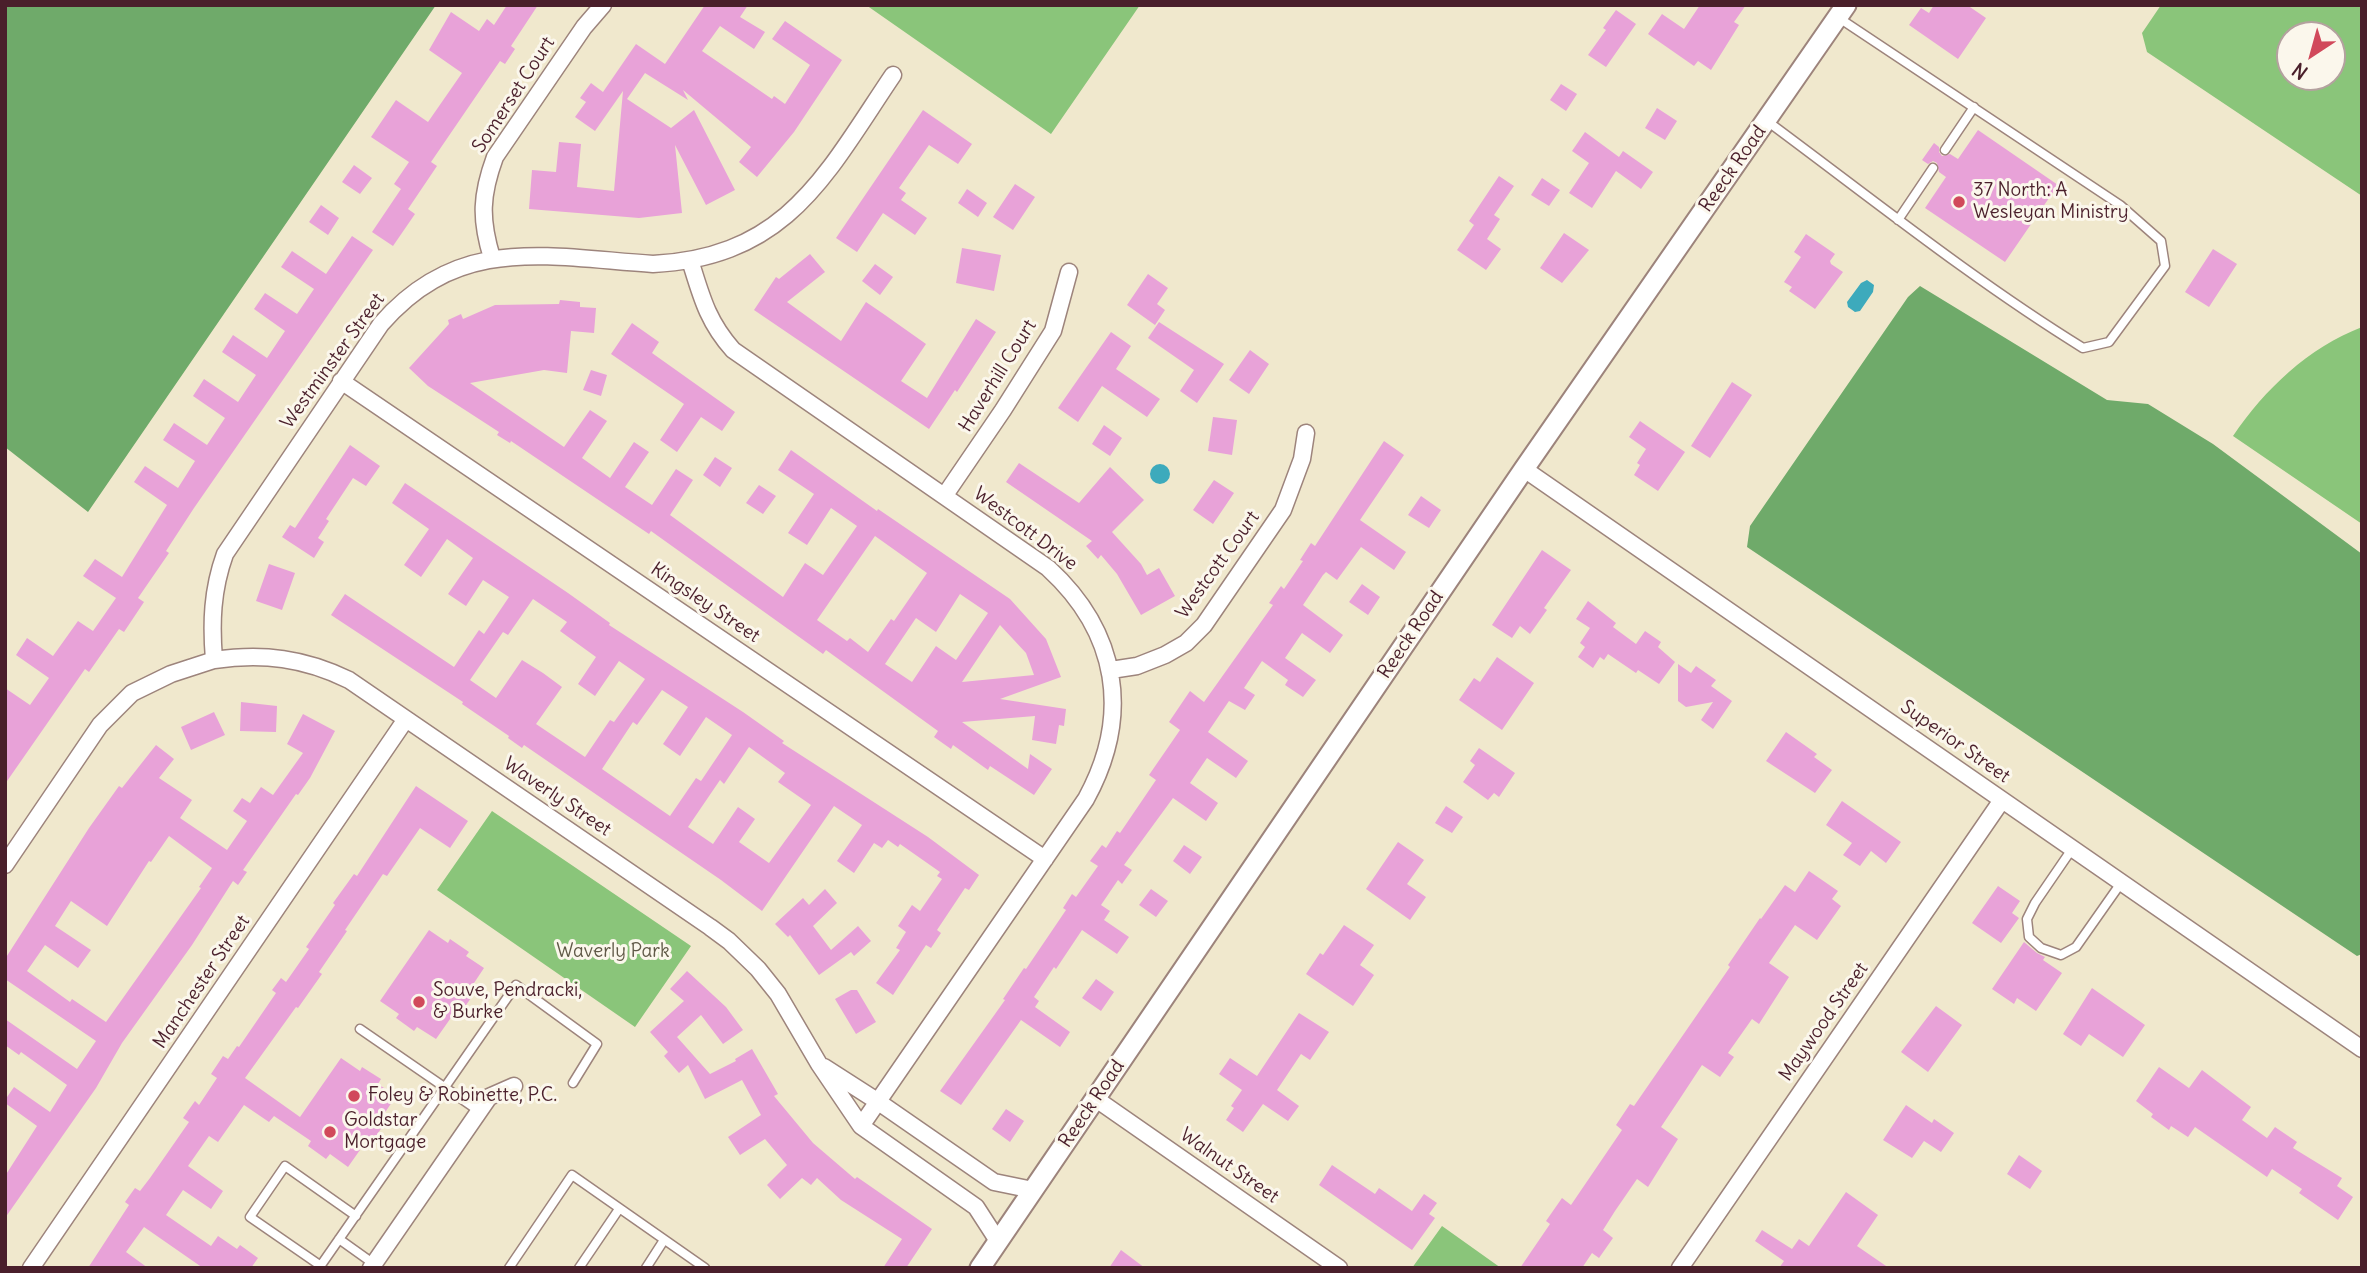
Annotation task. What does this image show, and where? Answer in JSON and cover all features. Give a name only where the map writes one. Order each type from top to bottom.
[{"type":"street","name":"Somerset Court","points":[[492,258],[484,234],[482,207],[486,181],[495,157],[584,27],[603,5]]},
{"type":"street","name":"Reeck Road","points":[[980,1268],[1524,468],[1842,11]]},
{"type":"street","name":"Westminster Street","points":[[214,660],[213,598],[225,554],[381,324],[408,296],[447,271],[492,258],[524,256],[653,264],[690,260],[746,242],[775,225],[796,208],[823,178],[893,75]]},
{"type":"street","name":"Westcott Drive","points":[[690,260],[706,313],[733,350],[1048,568],[1065,583],[1086,610],[1104,643],[1111,670],[1113,720],[1103,764],[1086,799],[861,1126]]},
{"type":"street","name":"Haverhill Court","points":[[945,495],[1053,331],[1069,272]]},
{"type":"street","name":"Kingsley Street","points":[[341,381],[1045,859]]},
{"type":"street","name":"Westcott Court","points":[[1111,670],[1137,666],[1165,656],[1186,643],[1204,625],[1283,510],[1302,459],[1306,433]]},
{"type":"street","name":"Superior Street","points":[[1524,468],[2362,1049]]},
{"type":"street","name":"Waverly Street","points":[[214,660],[264,656],[311,664],[349,680],[729,941],[758,969],[778,994],[819,1064],[861,1126],[976,1207],[998,1241]]},
{"type":"street","points":[[5,865],[100,725],[132,693],[172,674],[214,660]]},
{"type":"street","name":"Manchester Street","points":[[32,1268],[407,719]]},
{"type":"street","name":"Maywood Street","points":[[1680,1268],[2002,800]]},
{"type":"street","name":"Waverly Street","points":[[819,1064],[994,1182],[1033,1190]]},
{"type":"street","points":[[372,1266],[489,1097],[514,1086]]},
{"type":"street","name":"Walnut Street","points":[[1096,1098],[1339,1268]]},
{"type":"lane","points":[[1766,121],[1898,220],[2083,348],[2109,342],[2165,266],[2161,241],[2120,205],[1974,107],[1842,11]]},
{"type":"lane","points":[[1945,150],[1974,107]]},
{"type":"lane","points":[[1898,220],[1933,168]]},
{"type":"lane","points":[[2072,849],[2027,919],[2029,937],[2041,948],[2061,955],[2076,947],[2121,883]]},
{"type":"lane","points":[[356,1216],[285,1166],[250,1217],[320,1267],[356,1216],[516,985],[597,1044],[573,1083]]},
{"type":"lane","points":[[360,1029],[480,1111]]},
{"type":"lane","points":[[509,1268],[572,1175],[705,1268]]},
{"type":"lane","points":[[579,1268],[619,1209]]},
{"type":"lane","points":[[339,1239],[372,1266]]},
{"type":"lane","points":[[646,1268],[664,1240]]},
{"type":"green space","points":[[5,5],[436,5],[88,512],[5,447]]},
{"type":"green space","points":[[866,5],[1140,5],[1051,134]]},
{"type":"green space","points":[[2161,5],[2362,5],[2362,196],[2147,52],[2142,33]]},
{"type":"green space","points":[[1920,286],[2107,400],[2148,404],[2213,444],[2362,554],[2362,954],[2357,956],[1747,547],[1750,526],[1908,297]]},
{"type":"green space","points":[[2362,327],[2362,524],[2233,436],[2259,402],[2289,372],[2324,346]]},
{"type":"green space","name":"Waverly Park","points":[[492,811],[691,946],[635,1027],[437,890]]},
{"type":"green space","points":[[1442,1226],[1501,1268],[1412,1268]]},
{"type":"water","points":[[1867,280],[1874,285],[1873,292],[1860,311],[1855,312],[1848,307],[1847,302],[1861,283]]},
{"type":"water","points":[[1160,464],[1167,467],[1170,474],[1167,481],[1160,484],[1153,481],[1150,474],[1153,467]]},
{"type":"building","points":[[507,5],[538,5],[511,46],[515,49],[505,64],[500,61],[431,162],[437,166],[408,209],[415,214],[393,246],[372,232],[401,189],[394,184],[409,162],[371,137],[396,100],[428,122],[462,73],[429,50],[451,12],[479,31],[487,19],[494,25]]},
{"type":"building","points":[[705,5],[748,5],[740,17],[765,32],[754,49],[720,26],[702,51],[772,99],[774,96],[785,104],[810,65],[772,39],[785,21],[842,60],[794,132],[757,177],[739,162],[751,147],[683,90],[688,100],[645,73],[627,99],[671,128],[694,110],[735,190],[706,205],[675,145],[682,213],[639,218],[529,209],[532,170],[556,172],[559,142],[581,144],[577,187],[614,191],[623,91],[595,131],[575,117],[586,102],[580,98],[591,83],[603,92],[636,44],[665,64]]},
{"type":"building","points":[[1700,5],[1746,5],[1734,22],[1739,25],[1711,70],[1698,61],[1694,66],[1648,34],[1662,14],[1684,29]]},
{"type":"building","points":[[1934,5],[1967,5],[1986,18],[1958,59],[1909,25],[1921,8],[1929,13]]},
{"type":"building","points":[[1616,10],[1636,24],[1606,67],[1588,55]]},
{"type":"building","points":[[1561,84],[1577,94],[1566,111],[1550,100]]},
{"type":"building","points":[[1657,108],[1677,121],[1665,140],[1645,128]]},
{"type":"building","points":[[923,110],[972,144],[958,164],[929,145],[899,188],[906,193],[901,200],[927,218],[915,235],[883,213],[857,252],[836,238]]},
{"type":"building","name":"37 North: A Wesleyan Ministry","points":[[1978,130],[2058,185],[2005,262],[1925,208],[1946,177],[1939,172],[1937,163],[1933,161],[1928,164],[1922,160],[1934,143],[1939,147],[1942,156],[1950,154],[1958,159]]},
{"type":"building","points":[[1585,132],[1619,157],[1623,151],[1653,172],[1641,189],[1616,171],[1592,208],[1569,193],[1589,163],[1572,151]]},
{"type":"building","points":[[354,165],[372,178],[360,194],[342,182]]},
{"type":"building","points":[[1499,176],[1514,186],[1494,215],[1500,219],[1487,239],[1501,249],[1486,270],[1457,250],[1474,225],[1469,221]]},
{"type":"building","points":[[1542,178],[1560,190],[1549,206],[1531,195]]},
{"type":"building","points":[[1015,184],[1035,197],[1013,230],[993,217]]},
{"type":"building","points":[[967,189],[987,203],[978,217],[958,203]]},
{"type":"building","points":[[321,205],[339,218],[328,235],[309,222]]},
{"type":"building","points":[[1564,233],[1589,250],[1562,283],[1540,268]]},
{"type":"building","points":[[1806,234],[1835,254],[1831,264],[1843,272],[1815,309],[1789,291],[1792,287],[1784,282],[1801,257],[1794,252]]},
{"type":"building","points":[[352,236],[373,250],[194,508],[166,551],[169,553],[138,598],[144,602],[124,632],[119,629],[89,672],[85,669],[5,784],[5,688],[30,705],[49,678],[16,655],[27,638],[53,656],[78,621],[93,631],[116,598],[83,576],[95,559],[122,577],[167,505],[134,482],[145,466],[178,488],[195,461],[163,440],[174,423],[207,445],[225,418],[193,396],[204,379],[238,402],[256,375],[222,352],[233,335],[267,358],[285,331],[254,309],[265,293],[297,314],[314,289],[281,267],[292,251],[326,274]]},
{"type":"building","points":[[962,248],[1001,255],[994,291],[956,283]]},
{"type":"building","points":[[2213,249],[2237,264],[2209,307],[2185,292]]},
{"type":"building","points":[[810,254],[825,272],[787,302],[841,341],[866,302],[885,315],[926,344],[901,381],[927,398],[976,319],[996,332],[929,429],[754,310],[776,277],[779,279]]},
{"type":"building","points":[[875,264],[893,277],[880,295],[862,281]]},
{"type":"building","points":[[1148,274],[1168,288],[1157,304],[1165,310],[1155,325],[1127,305]]},
{"type":"building","points":[[560,300],[580,302],[580,307],[596,308],[594,333],[571,331],[567,373],[544,370],[470,383],[564,447],[590,410],[607,421],[582,458],[610,478],[634,442],[649,452],[625,487],[652,505],[676,469],[693,480],[670,515],[783,597],[805,563],[823,575],[857,526],[831,508],[807,545],[788,533],[814,494],[778,470],[791,450],[1010,599],[1046,639],[1061,677],[1000,699],[1066,709],[1064,726],[1059,725],[1056,744],[1032,740],[1035,716],[962,722],[1028,769],[1030,754],[1052,769],[1034,795],[990,766],[988,770],[953,745],[951,749],[934,737],[938,731],[826,650],[823,654],[651,531],[649,534],[511,441],[510,443],[497,435],[499,432],[428,386],[409,368],[449,324],[448,320],[461,314],[463,319],[495,305],[559,304]],"holes":[[[875,536],[927,573],[894,621],[891,619],[868,652],[850,638],[847,641],[817,620]],[[960,594],[988,613],[956,660],[936,646],[912,682],[885,664],[916,618],[936,632]],[[1000,625],[1026,653],[1034,675],[962,682]]]},
{"type":"building","points":[[1159,322],[1224,364],[1197,403],[1180,391],[1194,370],[1148,338]]},
{"type":"building","points":[[632,323],[659,342],[652,353],[735,412],[722,431],[701,417],[677,452],[660,440],[684,404],[611,354]]},
{"type":"building","points":[[1111,332],[1131,346],[1116,369],[1160,399],[1147,417],[1102,386],[1078,422],[1058,408]]},
{"type":"building","points":[[1250,350],[1269,364],[1249,394],[1229,380]]},
{"type":"building","points":[[591,370],[607,375],[601,396],[583,390]]},
{"type":"building","points":[[1732,382],[1752,395],[1710,458],[1691,446]]},
{"type":"building","points":[[1213,417],[1237,420],[1232,455],[1208,451]]},
{"type":"building","points":[[1640,421],[1685,452],[1658,491],[1634,475],[1640,465],[1637,463],[1646,449],[1629,437]]},
{"type":"building","points":[[1104,425],[1122,438],[1110,456],[1092,444]]},
{"type":"building","points":[[1384,441],[1404,455],[1360,520],[1406,552],[1394,570],[1361,547],[1337,580],[1326,572],[1323,575],[1303,605],[1343,635],[1330,653],[1302,633],[1285,658],[1316,680],[1303,697],[1285,685],[1288,680],[1262,661],[1244,688],[1255,695],[1245,710],[1229,701],[1208,732],[1248,761],[1236,778],[1207,758],[1190,783],[1218,803],[1206,821],[1173,798],[1124,865],[1132,870],[1122,884],[1118,880],[1101,905],[1110,911],[1104,920],[1129,937],[1117,954],[1082,930],[1034,997],[1039,1001],[1035,1007],[1070,1032],[1060,1047],[1021,1020],[961,1105],[940,1091],[1066,910],[1063,908],[1072,894],[1076,897],[1098,866],[1090,861],[1102,845],[1106,848],[1117,831],[1120,833],[1156,780],[1149,775],[1180,730],[1169,722],[1190,691],[1204,702],[1273,605],[1269,603],[1281,586],[1284,589],[1303,561],[1300,560],[1311,543],[1315,546]]},
{"type":"building","points":[[350,445],[380,466],[366,486],[353,478],[326,519],[329,521],[318,538],[324,542],[314,558],[282,537],[290,525],[295,528]]},
{"type":"building","points":[[715,457],[732,468],[720,487],[703,475]]},
{"type":"building","points":[[1019,463],[1079,503],[1110,467],[1144,500],[1112,532],[1141,564],[1147,575],[1159,568],[1175,596],[1141,615],[1117,574],[1101,555],[1098,559],[1086,546],[1092,541],[1006,482]]},
{"type":"building","points":[[1214,480],[1234,493],[1213,524],[1193,510]]},
{"type":"building","points":[[405,483],[568,593],[610,623],[609,625],[743,712],[784,741],[782,743],[928,837],[979,875],[969,890],[965,888],[937,930],[941,933],[931,948],[926,945],[893,995],[876,983],[900,950],[896,948],[906,932],[898,926],[912,905],[920,911],[942,879],[937,876],[940,872],[900,844],[898,847],[888,840],[882,848],[874,843],[854,873],[837,861],[862,825],[834,806],[762,911],[524,745],[522,748],[462,704],[463,702],[331,615],[345,594],[454,667],[479,630],[484,634],[509,597],[483,580],[466,606],[448,594],[473,558],[447,539],[421,577],[404,565],[429,529],[392,503]],"holes":[[[533,599],[567,622],[560,631],[596,657],[578,684],[595,696],[619,661],[645,679],[614,722],[610,720],[585,757],[536,724],[562,687],[543,673],[522,660],[496,698],[470,680],[503,632],[508,635]],[[662,690],[688,707],[663,744],[680,756],[706,717],[732,735],[701,781],[696,778],[670,816],[602,769],[633,722],[637,725]],[[749,747],[785,773],[778,782],[811,805],[769,863],[739,842],[755,819],[738,807],[713,844],[688,827],[720,780],[724,784]]]},
{"type":"building","points":[[759,485],[776,496],[763,514],[746,503]]},
{"type":"building","points":[[1421,496],[1441,510],[1429,528],[1408,515]]},
{"type":"building","points":[[1542,550],[1571,570],[1544,608],[1547,610],[1530,634],[1520,626],[1512,638],[1492,625]]},
{"type":"building","points":[[269,564],[295,573],[282,610],[256,601]]},
{"type":"building","points":[[1362,584],[1380,597],[1368,615],[1349,602]]},
{"type":"building","points":[[1588,601],[1616,623],[1613,627],[1636,644],[1645,631],[1661,642],[1658,647],[1675,662],[1659,684],[1638,670],[1636,673],[1608,654],[1604,660],[1600,657],[1593,668],[1578,657],[1585,647],[1580,643],[1590,628],[1576,619]]},
{"type":"building","points":[[1497,657],[1534,683],[1502,730],[1459,700],[1474,678],[1480,682]]},
{"type":"building","points":[[1678,664],[1691,673],[1696,666],[1716,680],[1711,686],[1732,701],[1713,729],[1701,720],[1713,702],[1686,707],[1678,701]]},
{"type":"building","points":[[241,702],[277,706],[276,732],[240,731]]},
{"type":"building","points":[[214,712],[225,735],[191,750],[181,727]]},
{"type":"building","points":[[303,714],[335,731],[310,778],[243,870],[247,872],[238,885],[233,881],[192,945],[122,1043],[96,1088],[5,1218],[5,1176],[37,1126],[5,1103],[5,1100],[14,1087],[50,1112],[67,1085],[21,1052],[19,1055],[5,1045],[5,1019],[77,1069],[96,1041],[5,979],[5,959],[89,828],[119,786],[122,788],[156,745],[174,759],[159,778],[192,800],[180,818],[227,850],[247,821],[233,811],[242,798],[250,803],[261,787],[273,795],[303,753],[287,744]],"holes":[[[169,836],[212,868],[199,887],[201,888],[106,1022],[72,999],[70,1002],[27,971],[45,945],[78,968],[91,950],[55,926],[71,901],[107,926],[149,861],[151,862]]]},
{"type":"building","points":[[1786,732],[1817,754],[1814,757],[1832,770],[1815,793],[1766,761]]},
{"type":"building","points":[[1479,748],[1515,773],[1499,797],[1494,793],[1488,800],[1463,782],[1475,765],[1470,761]]},
{"type":"building","points":[[416,786],[468,821],[450,848],[420,828],[387,876],[383,874],[319,972],[322,974],[245,1078],[300,1117],[341,1058],[360,1071],[362,1067],[381,1079],[378,1084],[396,1096],[378,1123],[383,1126],[371,1143],[367,1140],[348,1167],[330,1154],[326,1159],[308,1146],[311,1141],[274,1116],[269,1122],[244,1105],[218,1142],[209,1136],[188,1166],[223,1191],[211,1209],[183,1190],[166,1215],[211,1246],[218,1236],[237,1249],[240,1245],[258,1258],[251,1268],[203,1268],[144,1227],[126,1252],[148,1268],[88,1268],[129,1205],[125,1202],[135,1188],[140,1191],[189,1122],[183,1118],[195,1101],[199,1105],[217,1078],[211,1074],[223,1056],[228,1059],[237,1046],[239,1047],[276,993],[272,990],[281,978],[286,982],[309,949],[306,947],[335,905],[333,903],[354,874],[357,876]]},
{"type":"building","points":[[1842,801],[1901,842],[1886,863],[1871,851],[1860,866],[1843,855],[1852,843],[1826,825]]},
{"type":"building","points":[[1446,806],[1463,817],[1452,833],[1435,823]]},
{"type":"building","points":[[1398,842],[1424,860],[1407,884],[1426,897],[1410,920],[1366,889]]},
{"type":"building","points":[[1184,845],[1202,857],[1190,874],[1173,861]]},
{"type":"building","points":[[1809,871],[1838,891],[1832,899],[1841,906],[1817,940],[1795,925],[1769,963],[1789,977],[1759,1024],[1752,1019],[1728,1053],[1734,1057],[1720,1077],[1702,1065],[1661,1127],[1678,1139],[1648,1187],[1637,1179],[1615,1211],[1603,1230],[1613,1238],[1599,1258],[1592,1253],[1582,1268],[1520,1268],[1550,1224],[1546,1221],[1562,1198],[1571,1205],[1622,1130],[1616,1125],[1630,1104],[1634,1106],[1730,967],[1728,965],[1760,918],[1785,885],[1795,892]]},
{"type":"building","points":[[1998,886],[2020,901],[2012,913],[2019,918],[2001,943],[1972,923]]},
{"type":"building","points":[[825,889],[837,903],[813,926],[831,950],[858,926],[871,941],[854,956],[851,952],[819,975],[790,935],[788,937],[775,924],[803,898],[809,905]]},
{"type":"building","points":[[1151,889],[1168,901],[1156,917],[1139,905]]},
{"type":"building","points":[[1344,925],[1374,945],[1360,965],[1374,975],[1353,1006],[1306,974]]},
{"type":"building","points":[[429,930],[448,943],[450,939],[469,952],[466,956],[484,968],[466,995],[471,998],[459,1015],[455,1012],[436,1039],[417,1027],[414,1031],[396,1018],[399,1014],[380,1001]]},
{"type":"building","points":[[2024,942],[2062,973],[2036,1011],[2017,998],[2014,1004],[1992,989]]},
{"type":"building","points":[[687,971],[726,1007],[743,1030],[723,1044],[701,1015],[677,1037],[710,1074],[736,1061],[735,1059],[752,1049],[778,1094],[774,1096],[813,1143],[855,1179],[857,1177],[932,1229],[906,1268],[883,1268],[902,1239],[841,1200],[817,1178],[811,1185],[802,1178],[780,1199],[767,1185],[787,1165],[765,1139],[740,1155],[728,1137],[761,1115],[742,1080],[705,1099],[688,1065],[679,1073],[664,1056],[668,1052],[650,1032],[684,1001],[670,989]]},
{"type":"building","points":[[1096,979],[1114,992],[1101,1011],[1082,998]]},
{"type":"building","points":[[2092,988],[2145,1025],[2123,1057],[2089,1034],[2081,1046],[2063,1034]]},
{"type":"building","points":[[851,990],[857,990],[876,1022],[856,1034],[835,999]]},
{"type":"building","points":[[1936,1006],[1962,1025],[1928,1072],[1901,1052]]},
{"type":"building","points":[[1299,1013],[1329,1032],[1310,1060],[1301,1054],[1277,1090],[1299,1106],[1288,1121],[1263,1104],[1243,1132],[1226,1120],[1234,1108],[1231,1106],[1242,1090],[1219,1074],[1230,1058],[1257,1076]]},
{"type":"building","points":[[2159,1067],[2189,1088],[2202,1070],[2251,1107],[2242,1120],[2267,1138],[2275,1127],[2297,1142],[2293,1148],[2342,1178],[2337,1186],[2353,1197],[2338,1220],[2299,1193],[2302,1189],[2272,1169],[2267,1177],[2195,1127],[2188,1137],[2171,1126],[2169,1130],[2151,1117],[2153,1114],[2136,1101]]},
{"type":"building","points":[[1906,1105],[1932,1123],[1934,1119],[1954,1133],[1941,1152],[1924,1141],[1912,1158],[1883,1140]]},
{"type":"building","points":[[1006,1109],[1024,1121],[1010,1142],[992,1129]]},
{"type":"building","points":[[2019,1155],[2042,1171],[2030,1189],[2007,1174]]},
{"type":"building","points":[[1332,1165],[1375,1194],[1379,1188],[1412,1211],[1424,1194],[1437,1203],[1429,1214],[1435,1218],[1412,1250],[1319,1185]]},
{"type":"building","points":[[1846,1192],[1878,1215],[1857,1246],[1889,1268],[1779,1268],[1784,1261],[1755,1241],[1762,1230],[1792,1249],[1799,1239],[1809,1246]]},
{"type":"building","points":[[1121,1250],[1145,1268],[1109,1268]]},
{"type":"place","name":"37 North: A Wesleyan Ministry","points":[[1959,202]]},
{"type":"place","name":"Souve, Pendracki, & Burke","points":[[419,1002]]},
{"type":"place","name":"Foley & Robinette, P.C.","points":[[354,1096]]},
{"type":"place","name":"Goldstar Mortgage","points":[[330,1132]]}]
